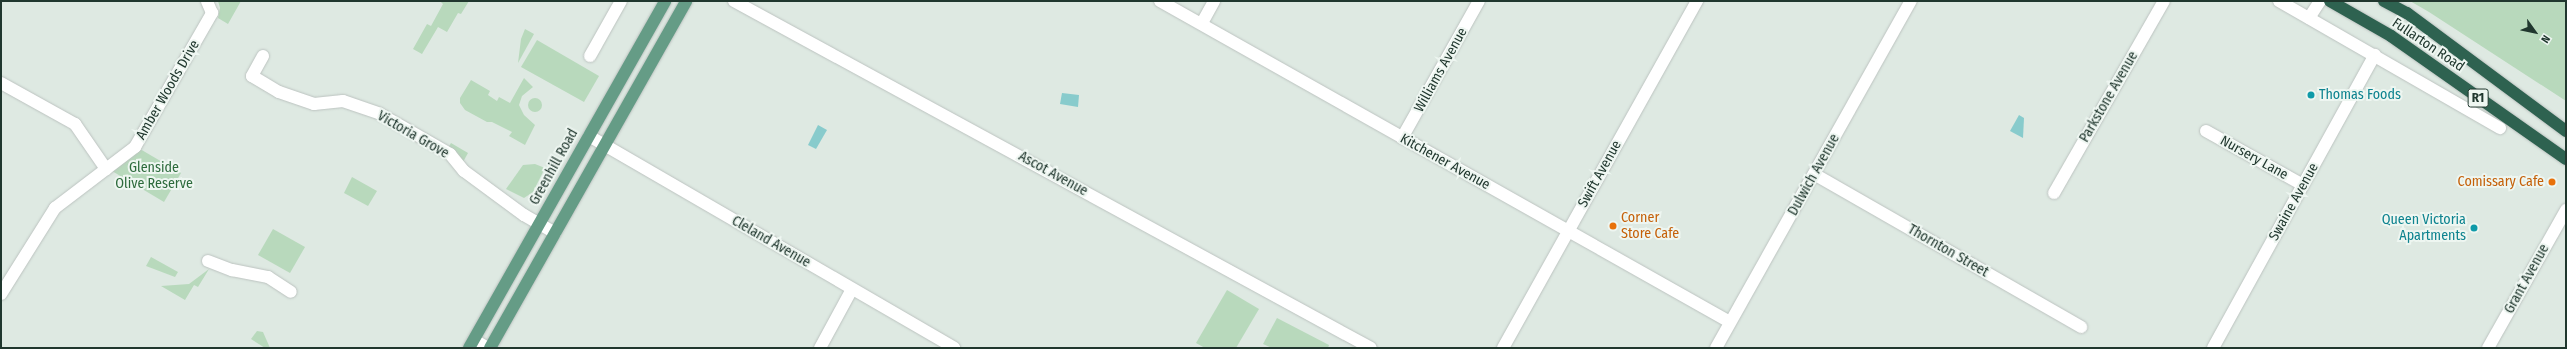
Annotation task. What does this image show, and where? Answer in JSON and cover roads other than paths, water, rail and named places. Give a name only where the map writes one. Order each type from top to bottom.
[{"type":"highway","name":"Fullarton Road","points":[[2330,1],[2391,36],[2566,159]]},
{"type":"highway","name":"Fullarton Road","points":[[2384,1],[2407,14],[2566,131]]},
{"type":"main road","name":"Greenhill Road","points":[[471,344],[665,1]]},
{"type":"main road","points":[[489,348],[686,1]]},
{"type":"street","name":"Amber Woods Drive","points":[[1,294],[55,208],[135,147],[212,13],[208,1]]},
{"type":"street","points":[[590,56],[621,1]]},
{"type":"street","name":"Ascot Avenue","points":[[734,1],[1371,348]]},
{"type":"street","name":"Kitchener Avenue","points":[[1160,1],[1202,23],[1402,138],[1730,322]]},
{"type":"street","points":[[1202,23],[1214,1]]},
{"type":"street","name":"Williams Avenue","points":[[1402,138],[1479,1]]},
{"type":"street","name":"Swift Avenue","points":[[1503,348],[1697,1]]},
{"type":"street","name":"Dulwich Avenue","points":[[1716,348],[1911,1]]},
{"type":"street","name":"Parkstone Avenue","points":[[2054,193],[2164,1]]},
{"type":"street","points":[[2279,1],[2500,128]]},
{"type":"street","points":[[2309,18],[2320,1]]},
{"type":"street","name":"Swaine Avenue","points":[[2212,348],[2375,55]]},
{"type":"street","name":"Victoria Grove","points":[[263,56],[252,76],[279,92],[314,104],[343,101],[380,114],[450,154],[460,168],[538,225],[555,233]]},
{"type":"street","points":[[1,82],[76,124],[106,169]]},
{"type":"street","name":"Nursery Lane","points":[[2206,130],[2303,185]]},
{"type":"street","name":"Cleland Avenue","points":[[589,136],[954,348]]},
{"type":"street","name":"Thornton Street","points":[[1814,174],[2081,327]]},
{"type":"street","name":"Grant Avenue","points":[[2488,348],[2566,210]]},
{"type":"street","points":[[208,261],[232,270],[268,277],[291,292]]},
{"type":"street","points":[[820,348],[852,289]]},
{"type":"street","points":[[471,344],[489,348]]},
{"type":"water","points":[[1062,93],[1079,95],[1078,107],[1060,104]]},
{"type":"water","points":[[2019,115],[2024,118],[2023,138],[2010,131]]},
{"type":"water","points":[[818,125],[827,130],[816,149],[808,145]]},
{"type":"place","name":"Thomas Foods","points":[[2311,95]]},
{"type":"place","name":"Comissary Cafe","points":[[2552,182]]},
{"type":"place","name":"Corner Store Cafe","points":[[1613,226]]},
{"type":"place","name":"Queen Victoria Apartments","points":[[2474,228]]},
{"type":"park label","name":"Glenside Olive Reserve","points":[[154,176]]}]
